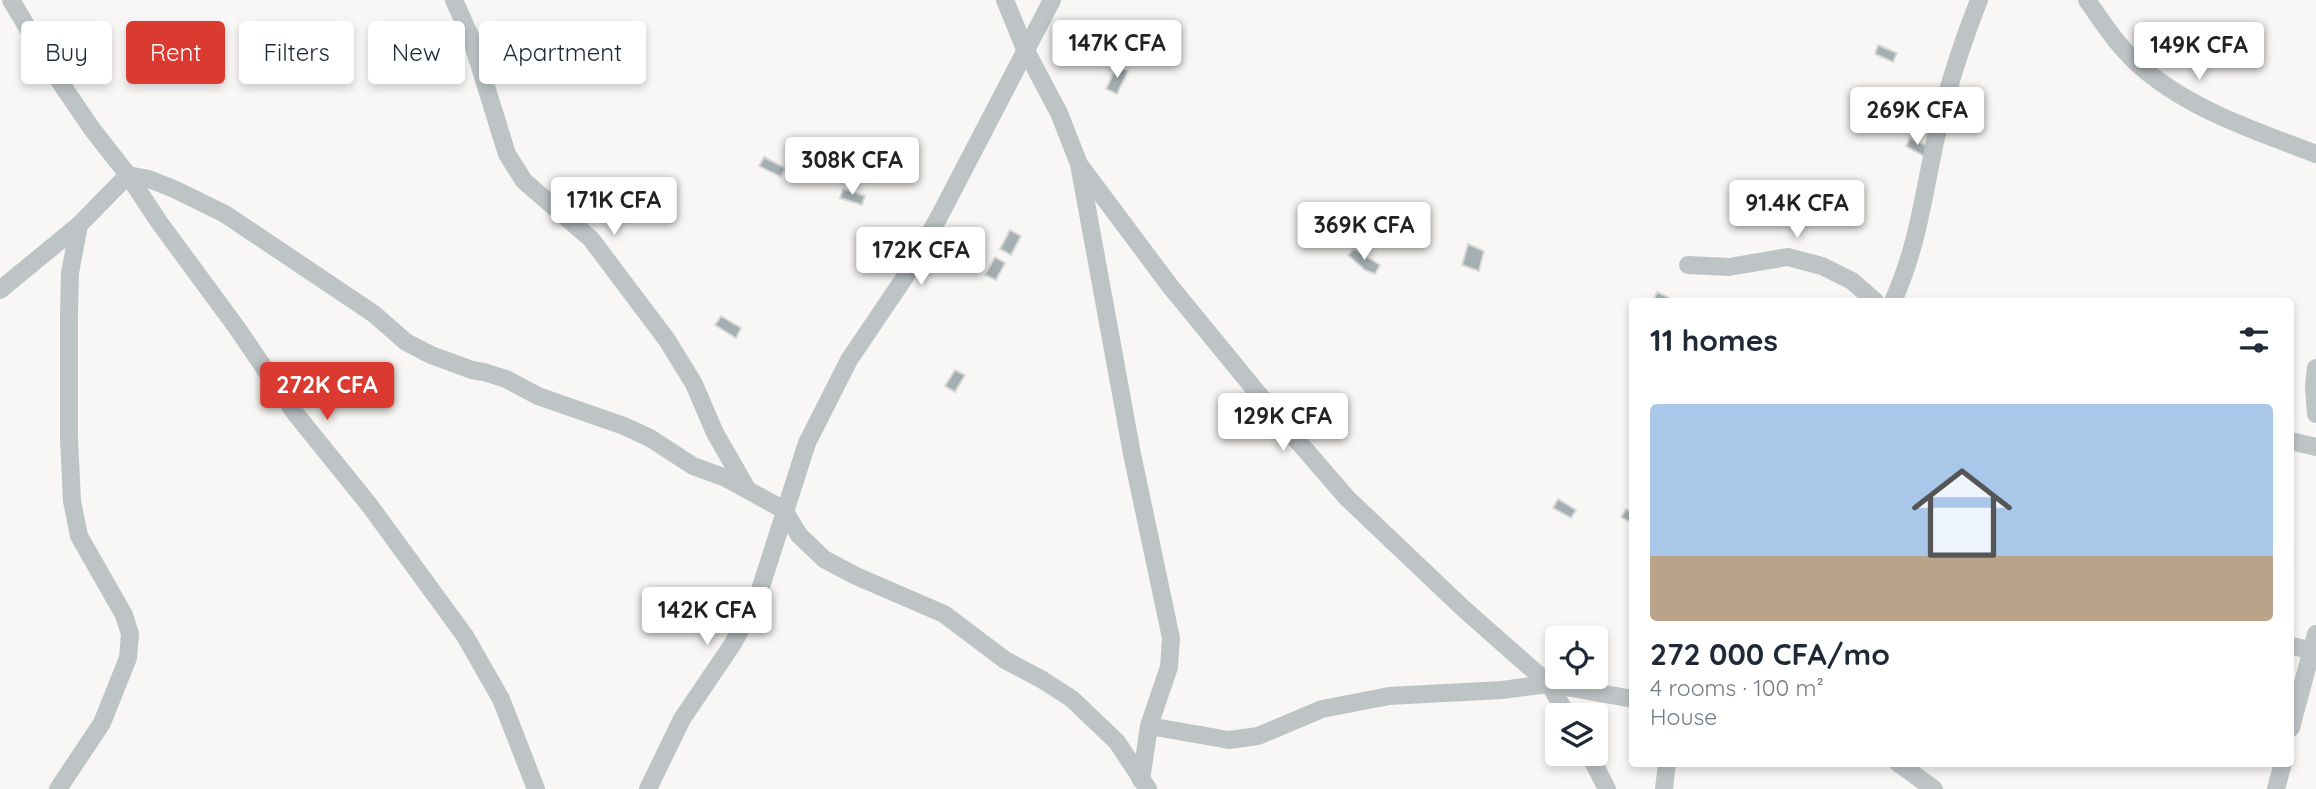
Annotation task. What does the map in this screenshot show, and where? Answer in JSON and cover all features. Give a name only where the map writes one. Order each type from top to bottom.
[{"type":"street","points":[[11,0],[92,130],[128,174],[295,413],[370,506],[465,636],[501,699],[536,789]]},
{"type":"street","points":[[454,0],[471,38],[508,154],[524,181],[591,239],[617,272],[686,369],[728,459],[742,484],[757,496]]},
{"type":"street","points":[[1005,0],[1025,49],[1059,113],[1079,164],[1132,454],[1171,638],[1169,667],[1149,726],[1145,784]]},
{"type":"street","points":[[648,789],[682,719],[734,642],[759,593],[807,443],[849,360],[905,277],[940,215],[1052,0]]},
{"type":"street","points":[[1893,298],[1906,270],[1920,221],[1938,127],[1979,0]]},
{"type":"street","points":[[2087,0],[2110,32],[2144,70],[2175,92],[2235,122],[2316,154]]},
{"type":"street","points":[[1079,164],[1170,286],[1347,498],[1465,610],[1545,680]]},
{"type":"street","points":[[0,290],[79,225],[128,174]]},
{"type":"street","points":[[128,174],[174,189],[225,214],[374,314],[406,342],[472,370],[506,379],[538,396],[624,426],[693,466],[726,478],[784,510],[799,535],[824,559],[856,576],[944,614],[1005,660],[1072,699],[1117,742],[1145,784]]},
{"type":"street","points":[[58,789],[102,723],[128,658],[131,634],[124,615],[79,536],[72,501],[69,439],[70,273],[79,225]]},
{"type":"street","points":[[1688,265],[1729,267],[1788,257],[1832,271],[1852,281],[1872,298]]},
{"type":"street","points":[[2316,368],[2316,414]]},
{"type":"street","points":[[2294,442],[2316,447]]},
{"type":"street","points":[[2294,646],[2314,645],[2294,716]]},
{"type":"street","points":[[1149,726],[1229,740],[1258,736],[1322,709],[1389,696],[1502,690],[1545,685]]},
{"type":"street","points":[[1577,689],[1629,698]]},
{"type":"street","points":[[1595,766],[1607,789]]},
{"type":"street","points":[[1664,789],[1667,767]]},
{"type":"street","points":[[1904,767],[1934,789]]},
{"type":"street","points":[[2276,789],[2282,767]]},
{"type":"building","points":[[1878,45],[1897,53],[1893,62],[1875,54]]},
{"type":"building","points":[[1117,66],[1128,71],[1117,94],[1106,89]]},
{"type":"building","points":[[1910,138],[1929,147],[1924,156],[1906,146]]},
{"type":"building","points":[[764,157],[785,168],[781,177],[759,166]]},
{"type":"building","points":[[843,189],[865,196],[862,205],[840,198]]},
{"type":"building","points":[[1010,230],[1021,236],[1011,255],[1000,249]]},
{"type":"building","points":[[1468,244],[1484,251],[1479,271],[1462,265]]},
{"type":"building","points":[[1354,249],[1380,265],[1375,274],[1365,270],[1348,255]]},
{"type":"building","points":[[995,257],[1005,263],[996,280],[985,275]]},
{"type":"building","points":[[1657,292],[1668,297],[1668,298],[1654,298]]},
{"type":"building","points":[[721,316],[741,328],[736,338],[715,325]]},
{"type":"building","points":[[955,370],[965,375],[955,392],[945,386]]},
{"type":"building","points":[[1558,499],[1576,510],[1571,518],[1553,508]]},
{"type":"building","points":[[1626,509],[1629,510],[1629,522],[1621,517]]}]
